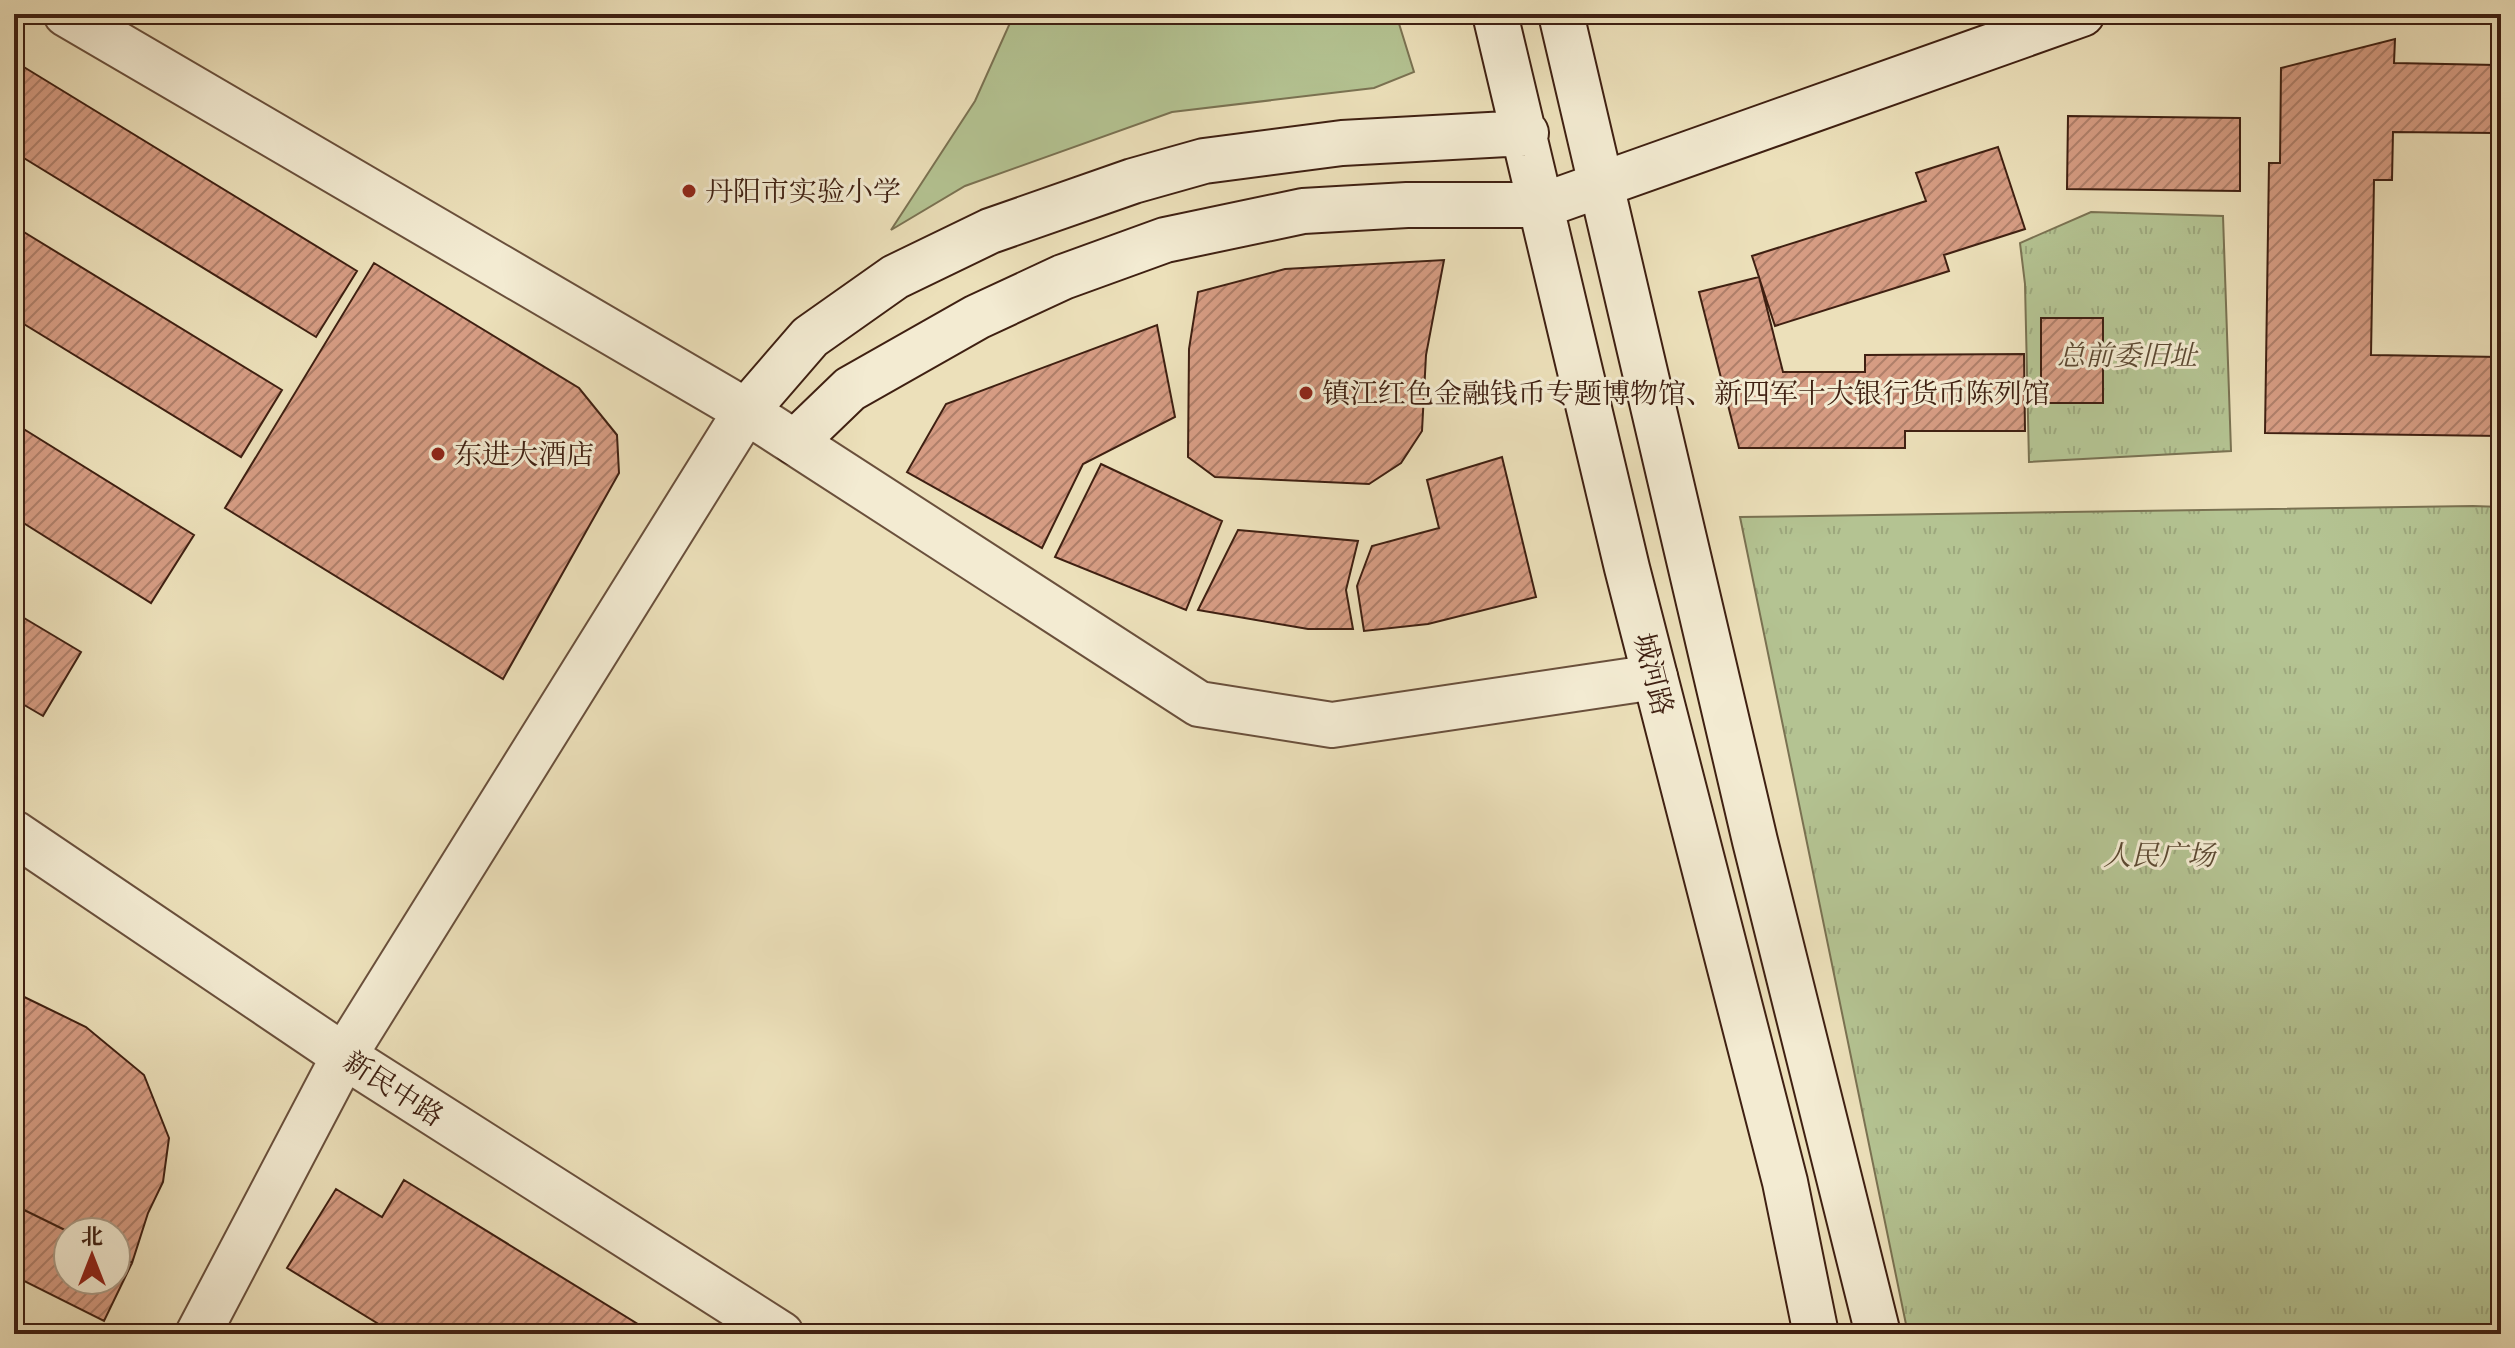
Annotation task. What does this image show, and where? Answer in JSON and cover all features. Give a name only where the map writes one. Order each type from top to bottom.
[{"type":"main road","points":[[66,14],[746,411],[1199,704],[1332,725],[1655,677]]},
{"type":"main road","name":"城河路","points":[[1495,14],[1544,205],[1655,677],[1785,1182],[1816,1334]]},
{"type":"main road","points":[[1561,14],[1755,841],[1878,1334]]},
{"type":"main road","points":[[795,442],[850,389],[977,317],[1063,277],[1165,240],[1303,211],[1407,205],[1544,205],[2082,14]]},
{"type":"main road","points":[[198,1334],[344,1056],[746,411],[810,337],[895,277],[990,231],[1133,181],[1204,161],[1342,143],[1526,133]]},
{"type":"main road","name":"新民中路","points":[[14,833],[344,1056],[781,1334]]},
{"type":"green space","points":[[1014,14],[1396,14],[1414,72],[1374,88],[1172,112],[965,186],[891,230],[975,101]]},
{"type":"green space","name":"总前委旧址","points":[[2091,212],[2223,216],[2231,451],[2029,462],[2025,284],[2020,243]]},
{"type":"green space","name":"人民广场","points":[[2501,507],[2501,1334],[1908,1334],[1740,517]]},
{"type":"building","points":[[2395,39],[2394,63],[2496,65],[2495,133],[2393,132],[2392,180],[2374,180],[2371,355],[2501,357],[2501,436],[2265,433],[2269,163],[2280,163],[2281,68]]},
{"type":"building","points":[[14,61],[357,271],[316,337],[14,152]]},
{"type":"building","points":[[2068,116],[2240,118],[2240,191],[2067,189]]},
{"type":"building","points":[[1998,147],[2025,229],[1944,255],[1949,271],[1775,326],[1752,256],[1926,201],[1916,173]]},
{"type":"building","points":[[14,226],[282,390],[241,457],[14,318]]},
{"type":"building","name":"镇江红色金融钱币专题博物馆、新四军十大银行货币陈列馆","points":[[1444,260],[1426,355],[1422,431],[1401,463],[1369,484],[1215,477],[1188,457],[1189,349],[1198,292],[1285,269]]},
{"type":"building","name":"东进大酒店","points":[[374,263],[579,388],[617,435],[619,473],[503,679],[225,508]]},
{"type":"building","points":[[1759,277],[1783,372],[1865,372],[1865,355],[2024,354],[2025,431],[1905,431],[1905,448],[1739,448],[1699,292]]},
{"type":"building","points":[[2041,318],[2103,318],[2103,403],[2041,403]]},
{"type":"building","points":[[1157,325],[1175,417],[1083,464],[1042,548],[907,472],[946,404]]},
{"type":"building","points":[[14,423],[194,535],[151,603],[14,517]]},
{"type":"building","points":[[1502,457],[1536,597],[1428,624],[1364,631],[1357,586],[1372,546],[1439,528],[1427,480]]},
{"type":"building","points":[[1101,464],[1222,521],[1186,610],[1055,557]]},
{"type":"building","points":[[1238,530],[1358,541],[1346,590],[1353,629],[1308,629],[1198,610]]},
{"type":"building","points":[[14,612],[81,652],[43,716],[14,699]]},
{"type":"building","points":[[14,992],[86,1027],[144,1075],[169,1138],[163,1182],[148,1213],[132,1263],[132,1216],[52,1216],[52,1224],[14,1205]]},
{"type":"building","points":[[404,1180],[654,1334],[395,1334],[287,1268],[336,1189],[382,1217]]},
{"type":"building","points":[[14,1205],[52,1224],[52,1295],[14,1276]]},
{"type":"building","points":[[54,1296],[116,1296],[104,1321]]},
{"type":"place","name":"丹阳市实验小学","points":[[689,191]]},
{"type":"place","name":"镇江红色金融钱币专题博物馆、新四军十大银行货币陈列馆","points":[[1306,393]]},
{"type":"place","name":"东进大酒店","points":[[438,454]]}]
